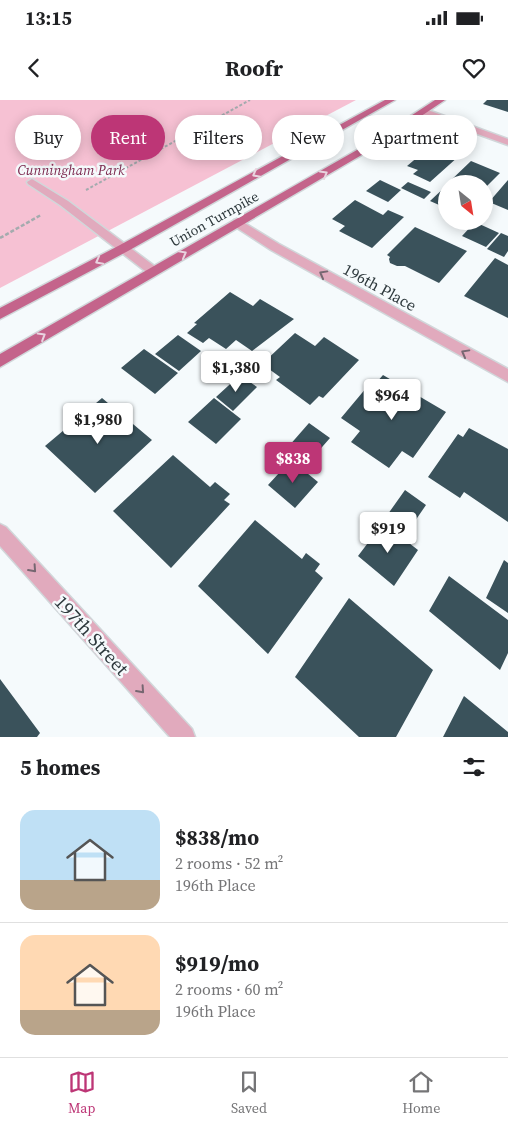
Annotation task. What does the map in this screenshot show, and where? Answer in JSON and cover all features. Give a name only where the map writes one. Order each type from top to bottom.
[{"type":"main road","name":"Union Turnpike","points":[[0,314],[124,248],[391,100]]},
{"type":"main road","name":"Union Turnpike","points":[[0,360],[374,144],[441,100]]},
{"type":"street","points":[[425,112],[508,142]]},
{"type":"street","points":[[32,182],[64,202],[153,271]]},
{"type":"street","name":"196th Place","points":[[238,224],[275,247],[508,376]]},
{"type":"street","name":"197th Street","points":[[0,533],[184,737]]},
{"type":"path","points":[[81,193],[250,100]]},
{"type":"path","points":[[0,238],[42,215]]},
{"type":"green space","name":"Cunningham Park","points":[[0,100],[356,100],[328,115],[272,115],[272,144],[262,150],[262,115],[175,115],[175,160],[242,160],[0,288]]},
{"type":"building","points":[[487,100],[508,100],[508,112],[483,104]]},
{"type":"building","points":[[414,160],[455,160],[430,182],[413,174],[418,170],[407,166]]},
{"type":"building","points":[[471,161],[500,173],[493,180],[493,175],[456,175]]},
{"type":"building","points":[[380,180],[401,190],[388,202],[366,191]]},
{"type":"building","points":[[508,180],[508,210],[493,204],[493,197]]},
{"type":"building","points":[[408,182],[431,192],[424,199],[401,188]]},
{"type":"building","points":[[438,194],[438,204],[430,201]]},
{"type":"building","points":[[355,200],[383,215],[388,210],[404,217],[372,248],[339,231],[345,226],[332,219]]},
{"type":"building","points":[[415,227],[467,251],[439,283],[405,266],[397,266],[390,263],[390,257],[387,255]]},
{"type":"building","points":[[468,230],[492,230],[499,233],[486,247],[462,236]]},
{"type":"building","points":[[501,233],[508,236],[508,251],[504,257],[487,249]]},
{"type":"building","points":[[495,258],[508,265],[508,318],[464,296]]},
{"type":"building","points":[[230,292],[253,306],[260,299],[294,319],[252,351],[236,340],[226,349],[209,338],[203,343],[187,333],[197,324],[194,323]]},
{"type":"building","points":[[295,333],[315,346],[324,337],[359,360],[323,398],[319,396],[310,405],[276,380],[280,377],[262,364]]},
{"type":"building","points":[[178,335],[201,351],[179,371],[155,354]]},
{"type":"building","points":[[144,349],[178,373],[155,394],[121,368]]},
{"type":"building","points":[[240,375],[257,387],[233,411],[216,397]]},
{"type":"building","points":[[383,375],[446,412],[413,458],[402,451],[389,468],[351,442],[360,431],[341,418],[372,381],[376,383]]},
{"type":"building","points":[[102,398],[152,440],[95,493],[45,446]]},
{"type":"building","points":[[214,398],[241,419],[216,444],[188,422]]},
{"type":"building","points":[[309,423],[330,438],[308,463],[288,447]]},
{"type":"building","points":[[469,428],[508,449],[508,522],[464,492],[460,498],[428,477],[458,434],[463,437]]},
{"type":"building","points":[[173,455],[210,487],[215,482],[230,494],[224,500],[230,504],[171,568],[113,511]]},
{"type":"building","points":[[291,460],[318,482],[295,508],[268,485]]},
{"type":"building","points":[[405,490],[426,505],[404,537],[383,521]]},
{"type":"building","points":[[255,520],[302,559],[306,553],[320,564],[315,571],[323,578],[268,654],[198,586]]},
{"type":"building","points":[[383,523],[418,550],[394,586],[358,556]]},
{"type":"building","points":[[504,560],[508,563],[508,613],[486,598]]},
{"type":"building","points":[[449,576],[508,620],[508,653],[500,670],[429,611]]},
{"type":"building","points":[[349,598],[433,670],[396,737],[359,737],[295,677]]},
{"type":"building","points":[[0,679],[40,733],[37,737],[0,737]]},
{"type":"building","points":[[464,696],[508,732],[508,737],[443,737]]}]
